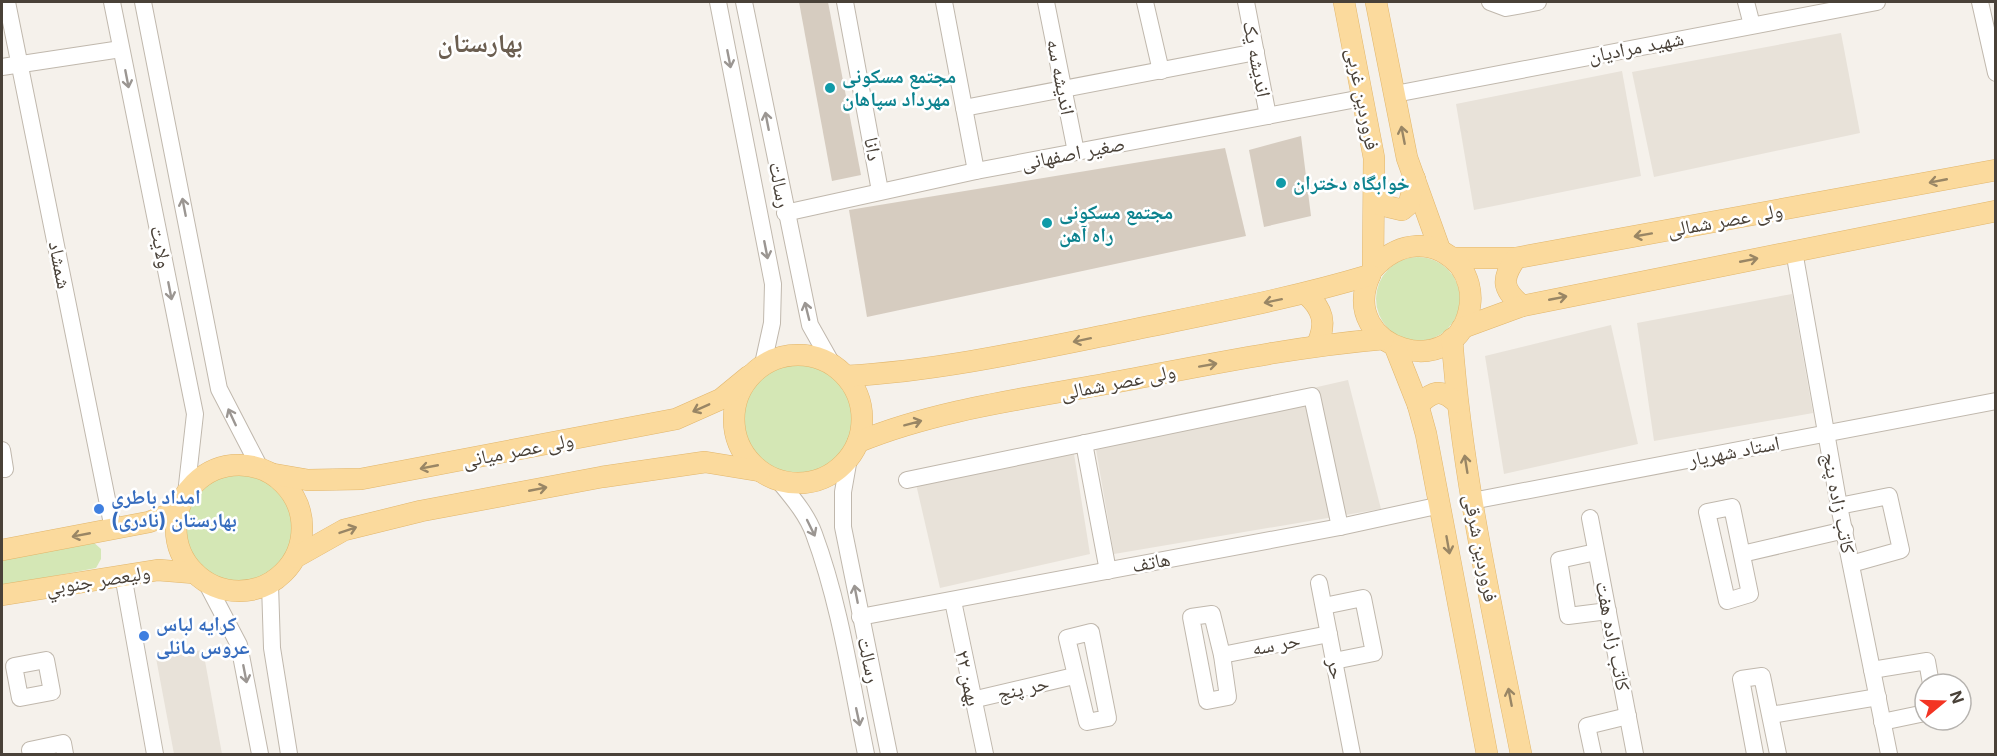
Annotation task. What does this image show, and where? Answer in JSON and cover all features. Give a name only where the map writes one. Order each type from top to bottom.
[{"type":"main road","name":"فروردین غربی","points":[[1344,2],[1374,158],[1372,272]]},
{"type":"main road","name":"فروردین غربی","points":[[1376,2],[1407,158],[1446,254]]},
{"type":"main road","name":"ولی عصر شمالی","points":[[1446,254],[1516,258],[1995,170]]},
{"type":"main road","points":[[1375,193],[1381,205],[1402,210],[1409,204],[1414,178]]},
{"type":"main road","points":[[1372,272],[1364,298],[1366,313],[1373,327],[1389,343],[1410,351],[1425,351],[1440,347],[1457,334],[1522,306],[1995,211]]},
{"type":"main road","points":[[839,370],[887,374],[1069,342],[1305,294],[1372,272],[1396,250],[1425,246],[1446,254],[1463,270],[1469,284],[1469,314],[1457,334]]},
{"type":"main road","points":[[1516,258],[1508,269],[1505,282],[1509,295],[1522,306]]},
{"type":"main road","points":[[1305,294],[1317,304],[1323,317],[1323,331],[1317,345]]},
{"type":"main road","name":"فروردین شرقی","points":[[1457,334],[1456,402],[1472,501],[1521,754]]},
{"type":"main road","name":"ولی عصر شمالی","points":[[854,450],[913,422],[1317,345],[1389,343]]},
{"type":"main road","name":"فروردین شرقی","points":[[1389,343],[1418,405],[1441,505],[1487,754]]},
{"type":"main road","points":[[296,557],[344,530],[421,511],[602,477],[705,462],[797,483],[817,481],[835,472],[854,450],[862,419],[858,396],[839,370],[815,356],[797,354],[779,357],[756,370],[738,394],[733,415],[736,436],[745,456],[769,476]]},
{"type":"main road","name":"ولی عصر میانی","points":[[267,471],[308,480],[361,479],[676,419],[721,399],[756,370]]},
{"type":"main road","points":[[1418,405],[1429,395],[1439,391],[1446,393],[1456,402]]},
{"type":"main road","points":[[2,550],[149,522],[182,502],[202,476],[224,466],[249,465],[267,471],[287,486],[297,502],[302,520],[302,539],[296,557],[285,572],[270,584],[258,589],[231,591],[200,577],[184,560],[178,544],[176,528],[182,502]]},
{"type":"main road","name":"وليعصر جنوبي","points":[[2,595],[158,570],[200,577]]},
{"type":"street","name":"شمشاد","points":[[7,2],[113,529]]},
{"type":"street","name":"ولایت","points":[[112,2],[195,414],[182,502]]},
{"type":"street","name":"ولایت","points":[[144,2],[219,389],[267,471]]},
{"type":"street","name":"رسالت","points":[[718,2],[773,284],[772,323],[756,370]]},
{"type":"street","name":"رسالت","points":[[744,2],[785,213],[810,325],[839,370]]},
{"type":"street","name":"دانا","points":[[845,2],[880,191]]},
{"type":"street","points":[[944,2],[976,171]]},
{"type":"street","name":"اندیشه سه","points":[[1046,2],[1076,152]]},
{"type":"street","points":[[1145,2],[1161,71]]},
{"type":"street","name":"اندیشه یک","points":[[1246,2],[1268,116]]},
{"type":"street","points":[[1493,4],[1506,8],[1538,2]]},
{"type":"street","points":[[1746,2],[1752,25]]},
{"type":"street","name":"شهید مرادیان","points":[[1395,94],[1877,2]]},
{"type":"street","points":[[1980,2],[1995,73]]},
{"type":"street","points":[[2,67],[121,49]]},
{"type":"street","points":[[964,108],[1256,52]]},
{"type":"street","name":"صغیر اصفهانی","points":[[785,213],[976,171],[1362,98]]},
{"type":"street","name":"کاتب زاده پنج","points":[[1794,251],[1825,433],[1889,754]]},
{"type":"street","points":[[907,480],[1312,396],[1340,526]]},
{"type":"street","name":"استاد شهریار","points":[[1472,501],[1995,401]]},
{"type":"street","points":[[1084,443],[1108,571]]},
{"type":"street","points":[[2,450],[5,469],[2,469]]},
{"type":"street","name":"رسالت","points":[[854,450],[843,492],[843,527],[889,754]]},
{"type":"street","name":"رسالت","points":[[769,476],[798,505],[814,532],[839,623],[866,754]]},
{"type":"street","points":[[1839,506],[1889,496],[1901,550],[1851,564]]},
{"type":"street","name":"هاتف","points":[[860,617],[953,601],[1441,505]]},
{"type":"street","points":[[1732,507],[1742,554],[1750,594],[1727,601],[1707,512],[1732,507]]},
{"type":"street","name":"کاتب زاده هفت","points":[[1590,518],[1635,754]]},
{"type":"street","points":[[1742,554],[1845,530]]},
{"type":"street","points":[[1596,552],[1559,560],[1568,616],[1608,610]]},
{"type":"street","points":[[123,575],[155,754]]},
{"type":"street","points":[[200,577],[239,645],[260,754]]},
{"type":"street","name":"حر","points":[[1319,583],[1352,754]]},
{"type":"street","points":[[270,584],[272,648],[289,754]]},
{"type":"street","points":[[1324,606],[1362,598],[1374,653],[1334,661]]},
{"type":"street","name":"۲۲ بهمن","points":[[953,601],[985,754]]},
{"type":"street","points":[[1212,614],[1222,655],[1228,697],[1207,701],[1191,617],[1212,614]]},
{"type":"street","points":[[1091,632],[1108,718],[1087,722],[1074,676],[1068,638],[1091,632]]},
{"type":"street","name":"حر سه","points":[[1222,655],[1329,634]]},
{"type":"street","points":[[1872,670],[1928,661],[1929,672]]},
{"type":"street","name":"حر پنج","points":[[972,700],[1074,676]]},
{"type":"street","points":[[1755,754],[1741,679],[1762,676],[1778,754]]},
{"type":"street","points":[[1771,715],[1878,697]]},
{"type":"street","points":[[1593,754],[1587,726],[1628,716]]},
{"type":"street","points":[[1882,722],[1913,716]]},
{"type":"street","points":[[31,754],[30,750],[63,743],[65,754]]},
{"type":"shaded area","points":[[1841,33],[1860,133],[1654,177],[1632,72]]},
{"type":"shaded area","points":[[1622,71],[1641,176],[1474,210],[1456,104]]},
{"type":"shaded area","points":[[1792,294],[1813,413],[1654,441],[1637,323]]},
{"type":"shaded area","points":[[1611,325],[1638,444],[1504,474],[1485,356]]},
{"type":"shaded area","points":[[1348,380],[1381,509],[1114,554],[1094,438]]},
{"type":"shaded area","points":[[1074,454],[1090,554],[940,588],[916,484]]},
{"type":"shaded area","points":[[203,650],[222,754],[174,754],[156,658]]},
{"type":"green space","points":[[1418,257],[1434,260],[1448,269],[1457,283],[1460,299],[1457,315],[1448,329],[1434,338],[1418,341],[1402,338],[1388,329],[1379,315],[1376,299],[1379,283],[1388,269],[1402,260]]},
{"type":"green space","points":[[797,361],[819,366],[838,378],[850,397],[855,419],[850,441],[838,460],[819,472],[797,477],[775,472],[756,460],[744,441],[739,419],[744,397],[756,378],[775,366]]},
{"type":"green space","points":[[239,472],[260,476],[279,488],[291,507],[295,528],[291,549],[279,568],[260,580],[239,584],[218,580],[199,568],[187,549],[183,528],[187,507],[199,488],[218,476]]},
{"type":"green space","points":[[92,541],[101,549],[101,559],[96,568],[2,586],[2,559]]},
{"type":"building","name":"مجتمع مسکونی مهرداد سپاهان","points":[[799,2],[828,2],[861,175],[832,181]]},
{"type":"building","name":"خوابگاه دختران","points":[[1301,136],[1311,216],[1264,227],[1249,150]]},
{"type":"building","name":"مجتمع مسکونی راه آهن","points":[[1225,148],[1246,236],[867,317],[849,210]]},
{"type":"place","name":"مجتمع مسکونی مهرداد سپاهان","points":[[830,88]]},
{"type":"place","name":"خوابگاه دختران","points":[[1281,183]]},
{"type":"place","name":"مجتمع مسکونی راه آهن","points":[[1047,223]]},
{"type":"place","name":"امداد باطری بهارستان (نادری)","points":[[99,509]]},
{"type":"place","name":"کرایه لباس عروس مانلی","points":[[144,636]]},
{"type":"district","name":"بهارستان","points":[[480,43]]}]
